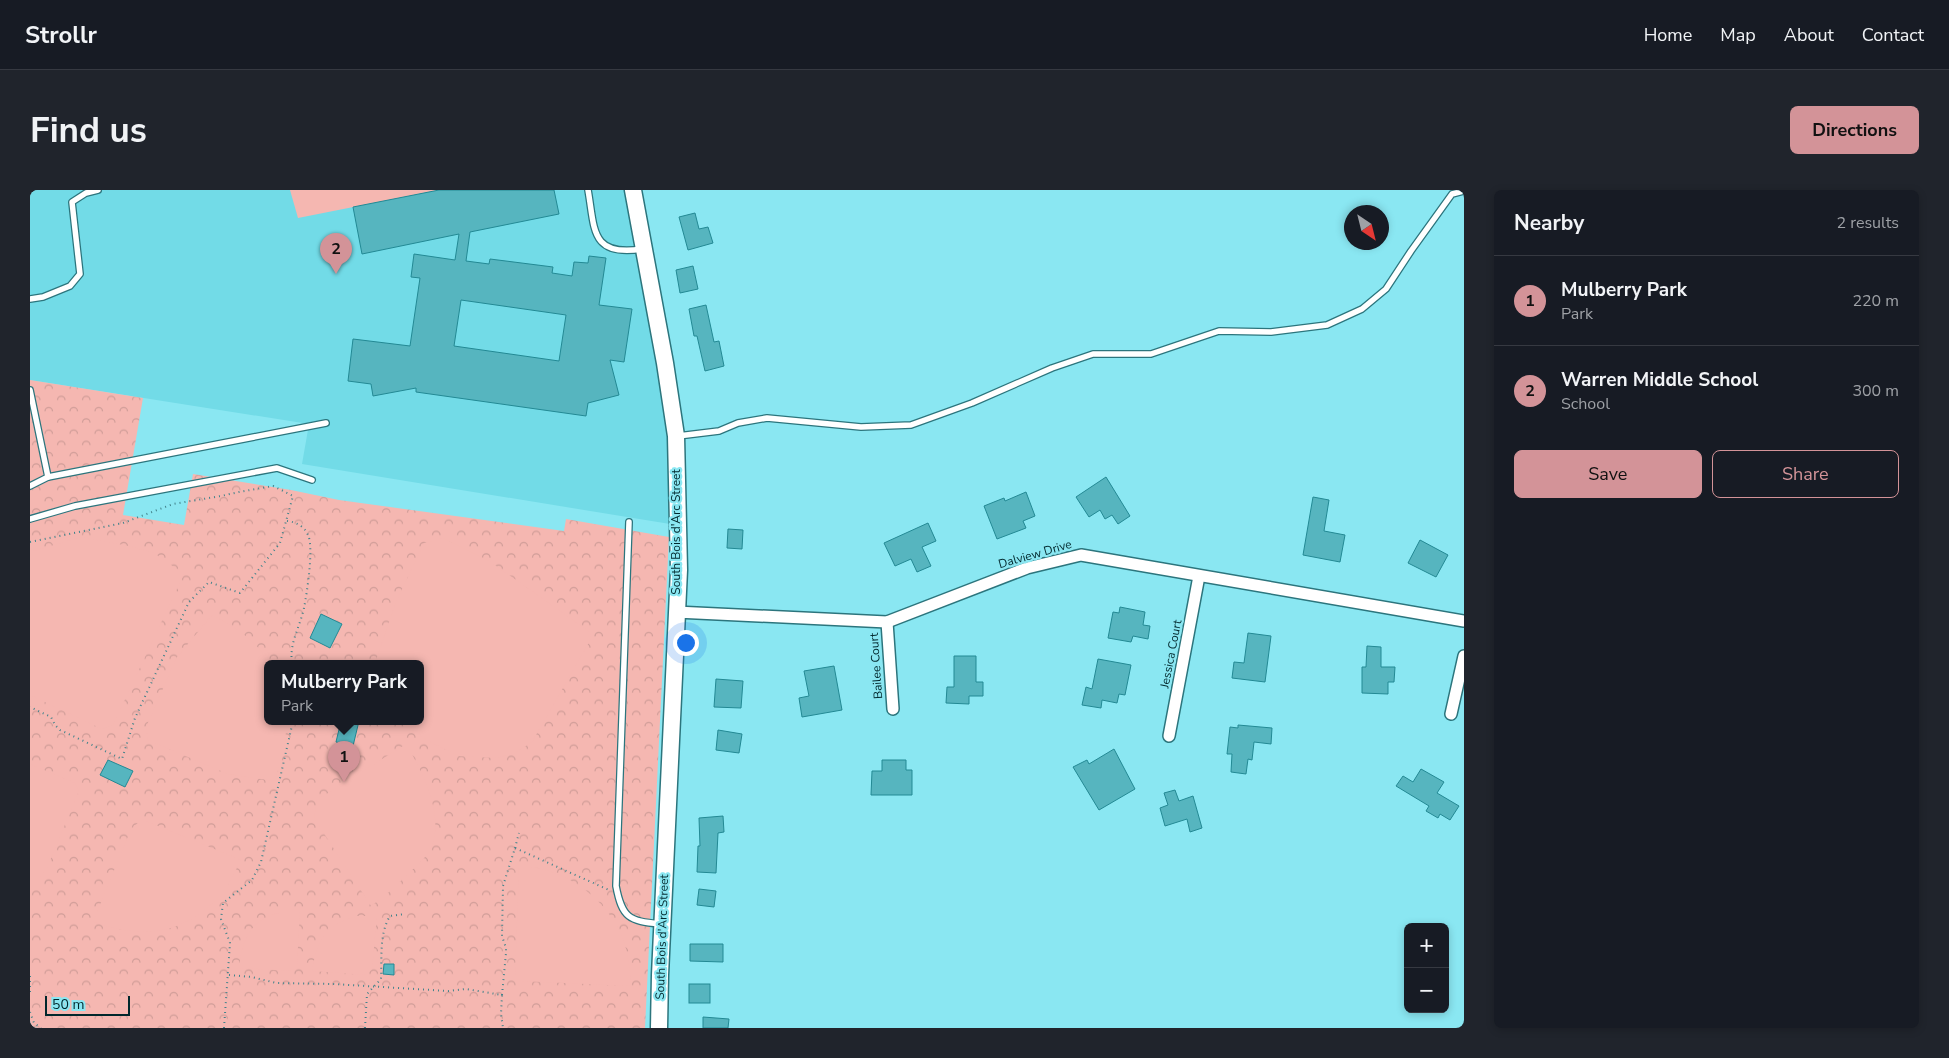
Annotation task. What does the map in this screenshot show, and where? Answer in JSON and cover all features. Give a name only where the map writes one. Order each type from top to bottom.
[{"type":"main road","name":"South Bois d'Arc Street","points":[[633,190],[665,363],[676,436],[679,570],[662,924],[659,1028]]},
{"type":"street","name":"Dalview Drive","points":[[676,612],[887,622],[1027,568],[1081,554],[1464,621]]},
{"type":"street","name":"Jessica Court","points":[[1169,736],[1199,576]]},
{"type":"street","name":"Bailee Court","points":[[887,622],[893,709]]},
{"type":"street","points":[[1451,714],[1464,656]]},
{"type":"lane","points":[[30,299],[43,297],[70,286],[80,274],[72,202],[86,192],[98,190]]},
{"type":"lane","points":[[588,190],[597,238],[614,250],[625,251],[644,248]]},
{"type":"lane","points":[[676,436],[719,431],[738,423],[767,418],[861,428],[911,425],[972,403],[1052,368],[1093,354],[1151,354],[1219,331],[1271,332],[1327,325],[1362,309],[1386,289],[1452,194],[1464,191]]},
{"type":"lane","points":[[30,390],[48,477]]},
{"type":"lane","points":[[30,486],[48,477],[326,423]]},
{"type":"lane","points":[[30,519],[75,506],[277,468],[312,480]]},
{"type":"lane","points":[[629,522],[616,886],[619,902],[630,919],[639,922],[662,924]]},
{"type":"path","points":[[30,542],[123,523],[173,504],[273,486],[293,496],[280,543],[240,593],[208,582],[189,602],[135,718],[122,759],[60,730],[51,717],[30,707]]},
{"type":"path","points":[[286,520],[296,522],[309,537],[310,559],[304,608],[292,644],[292,660]]},
{"type":"path","points":[[224,1028],[230,943],[221,919],[224,903],[252,880],[261,862],[292,725]]},
{"type":"path","points":[[503,1028],[501,1014],[506,954],[502,936],[503,886],[519,833]]},
{"type":"path","points":[[515,848],[617,892]]},
{"type":"path","points":[[365,1028],[367,994],[381,979],[383,934],[387,922],[390,916],[405,914]]},
{"type":"path","points":[[228,975],[252,977],[276,983],[333,984],[448,991],[459,989],[502,995]]},
{"type":"path","points":[[30,976],[30,996]]},
{"type":"path","points":[[30,1012],[34,1023],[40,1028]]},
{"type":"shaded area","points":[[30,190],[624,190],[658,359],[668,424],[670,524],[302,464],[309,424],[30,380]]},
{"type":"green space","points":[[290,190],[439,190],[298,218]]},
{"type":"green space","points":[[30,380],[143,398],[123,515],[184,525],[193,474],[339,500],[564,531],[566,519],[669,537],[645,1028],[30,1028]]},
{"type":"green space","points":[[81,537],[154,553],[184,574],[113,725],[102,729],[30,695],[30,552]]},
{"type":"green space","points":[[443,538],[489,561],[590,632],[591,639],[532,742],[515,753],[496,758],[459,756],[432,743],[403,725],[424,725],[424,660],[376,660],[396,602],[424,543]]},
{"type":"green space","points":[[212,615],[227,623],[258,647],[266,660],[264,660],[264,725],[286,725],[283,752],[274,781],[228,774],[148,740],[146,727],[177,657]]},
{"type":"green space","points":[[406,744],[425,781],[430,796],[434,810],[434,837],[430,850],[422,861],[394,888],[371,906],[314,818],[317,800]]},
{"type":"green space","points":[[30,764],[75,783],[79,791],[47,868],[30,890]]},
{"type":"green space","points":[[140,821],[146,821],[241,860],[228,886],[218,899],[202,912],[176,926],[149,932],[122,930],[93,922],[131,829]]},
{"type":"green space","points":[[519,867],[539,868],[555,873],[580,886],[601,904],[610,915],[625,944],[631,981],[629,986],[521,981],[515,976]]},
{"type":"green space","points":[[282,912],[300,912],[297,965],[291,971],[239,968],[240,957],[250,931],[263,919]]},
{"type":"green space","points":[[356,916],[377,916],[372,969],[366,975],[312,971],[316,951],[324,936],[336,924]]},
{"type":"building","points":[[439,190],[554,190],[559,214],[470,232],[466,261],[489,264],[490,259],[553,267],[552,273],[572,276],[574,262],[588,263],[589,256],[606,258],[599,305],[632,309],[624,362],[610,360],[619,395],[588,403],[586,416],[416,392],[416,388],[373,396],[371,384],[348,381],[353,339],[410,346],[420,278],[411,277],[414,254],[455,260],[459,234],[362,254],[353,207]],"holes":[[[461,300],[566,315],[559,361],[454,346]]]},
{"type":"building","points":[[695,213],[699,229],[708,227],[713,243],[688,250],[679,217]]},
{"type":"building","points":[[693,266],[698,289],[680,293],[676,270]]},
{"type":"building","points":[[706,305],[714,342],[719,341],[724,366],[705,371],[697,336],[694,336],[689,309]]},
{"type":"building","points":[[1106,477],[1130,516],[1118,524],[1112,515],[1105,519],[1100,510],[1089,517],[1076,497]]},
{"type":"building","points":[[1026,492],[1035,516],[1023,521],[1026,528],[997,539],[984,506],[1004,498],[1005,501]]},
{"type":"building","points":[[1313,497],[1329,500],[1324,531],[1345,535],[1340,562],[1303,555]]},
{"type":"building","points":[[928,523],[936,541],[922,547],[931,566],[917,572],[911,559],[895,566],[884,543]]},
{"type":"building","points":[[728,529],[743,530],[742,549],[727,548]]},
{"type":"building","points":[[1420,540],[1448,555],[1436,577],[1408,563]]},
{"type":"building","points":[[1120,607],[1145,612],[1143,625],[1150,626],[1148,639],[1133,636],[1131,642],[1108,638],[1113,612],[1119,613]]},
{"type":"building","points":[[321,614],[342,624],[330,648],[310,638]]},
{"type":"building","points":[[1248,633],[1271,636],[1265,682],[1232,678],[1234,662],[1244,663]]},
{"type":"building","points":[[1367,646],[1381,647],[1381,667],[1395,667],[1394,682],[1388,682],[1388,694],[1362,693],[1362,667],[1366,667]]},
{"type":"building","points":[[954,656],[976,656],[976,682],[983,682],[983,696],[969,696],[969,704],[946,703],[947,687],[954,687]]},
{"type":"building","points":[[1098,659],[1131,665],[1125,695],[1119,694],[1117,703],[1102,700],[1101,708],[1082,705],[1086,687],[1092,689]]},
{"type":"building","points":[[834,666],[842,710],[802,717],[799,698],[809,696],[804,671]]},
{"type":"building","points":[[716,679],[743,681],[741,708],[714,707]]},
{"type":"building","points":[[340,725],[358,725],[353,746],[336,742]]},
{"type":"building","points":[[1238,725],[1272,728],[1271,744],[1254,742],[1252,760],[1248,759],[1246,774],[1231,772],[1232,754],[1227,754],[1230,727],[1238,728]]},
{"type":"building","points":[[718,730],[742,734],[739,753],[716,750]]},
{"type":"building","points":[[1114,749],[1135,789],[1099,810],[1073,767],[1087,760],[1089,764]]},
{"type":"building","points":[[108,760],[133,771],[125,787],[100,775]]},
{"type":"building","points":[[882,760],[906,760],[906,770],[912,770],[912,795],[871,795],[872,771],[882,771]]},
{"type":"building","points":[[1421,769],[1444,782],[1437,793],[1459,806],[1450,820],[1440,814],[1438,818],[1426,811],[1429,806],[1396,786],[1403,776],[1413,782]]},
{"type":"building","points":[[1175,790],[1179,801],[1193,796],[1202,828],[1190,832],[1187,819],[1165,826],[1160,808],[1168,805],[1164,793]]},
{"type":"building","points":[[723,816],[724,832],[718,833],[716,873],[697,872],[698,846],[700,846],[699,818]]},
{"type":"building","points":[[699,889],[716,891],[714,907],[697,905]]},
{"type":"building","points":[[690,944],[723,944],[723,962],[690,961]]},
{"type":"building","points":[[384,964],[394,964],[394,975],[383,974]]},
{"type":"building","points":[[689,984],[710,984],[710,1003],[689,1003]]},
{"type":"building","points":[[703,1017],[729,1019],[728,1028],[703,1028]]},
{"type":"place","name":"Warren Middle School","points":[[336,274]]},
{"type":"place","name":"Mulberry Park","points":[[344,782]]}]
